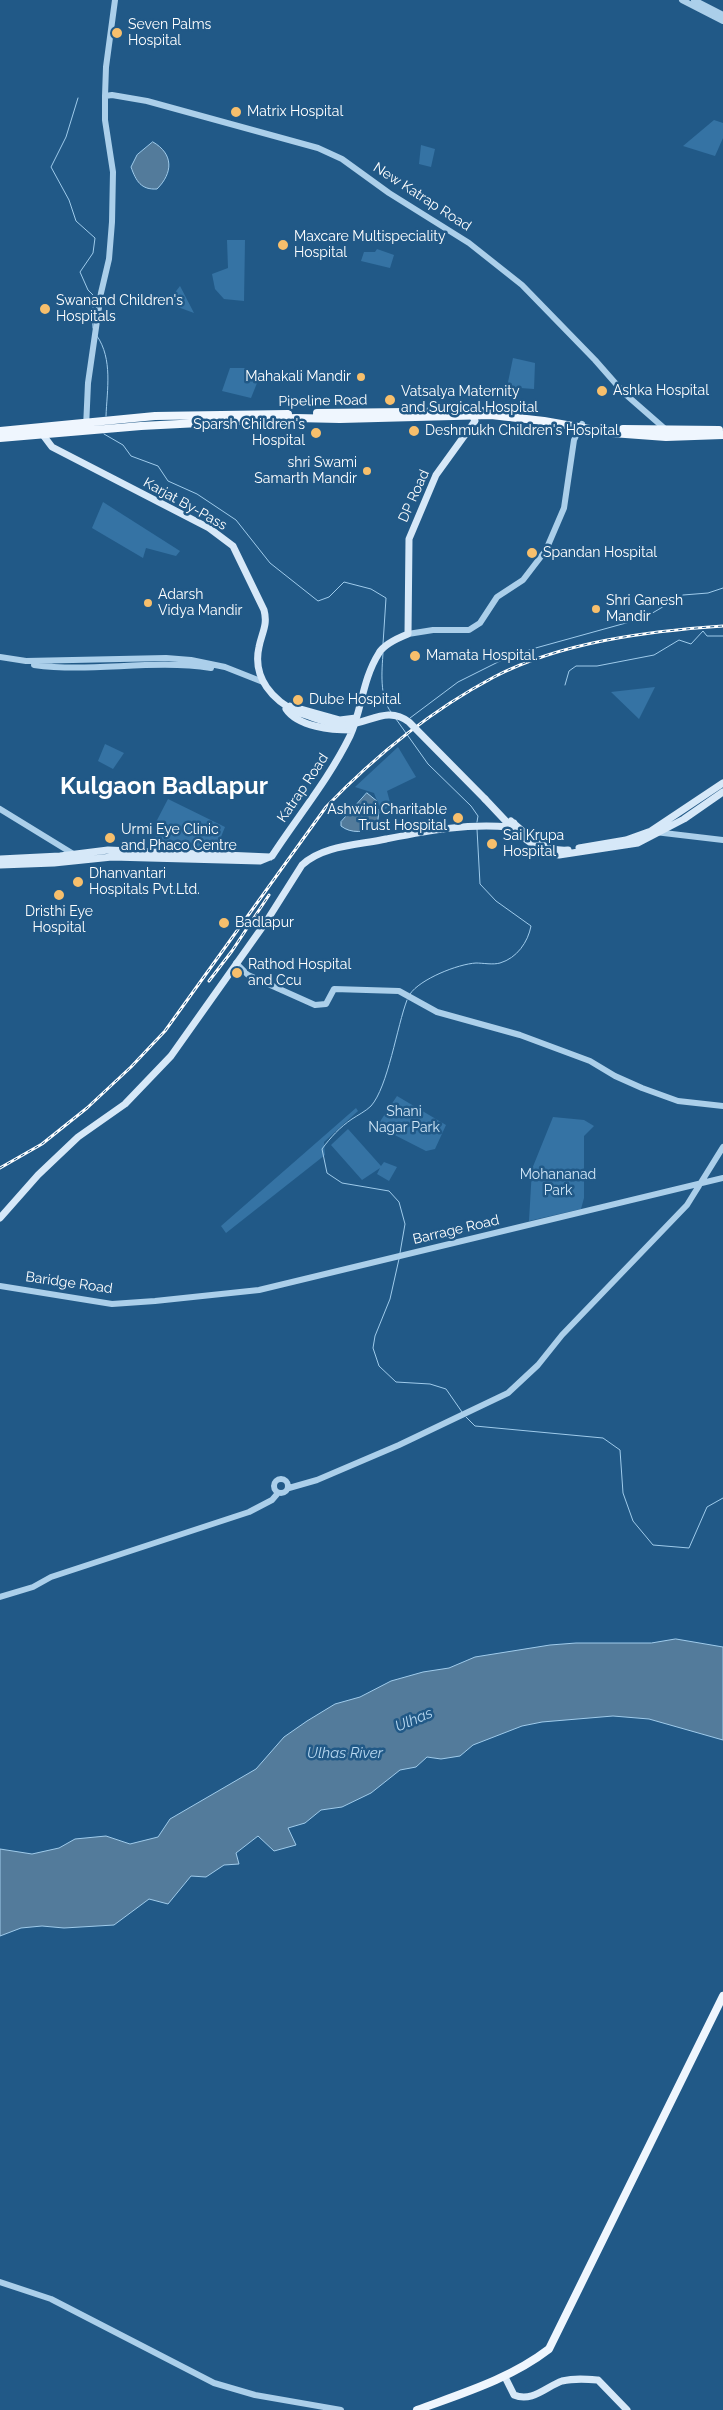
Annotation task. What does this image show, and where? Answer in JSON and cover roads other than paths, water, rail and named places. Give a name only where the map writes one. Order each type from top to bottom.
[{"type":"main road","name":"Pipeline Road","points":[[42,431],[86,431],[155,425],[189,425],[296,418],[475,416],[488,410],[549,417],[580,426],[625,430],[664,428],[723,431]]},
{"type":"main road","name":"DP Road","points":[[408,634],[409,539],[436,475],[475,416],[488,410]]},
{"type":"main road","name":"Pipeline Road","points":[[42,431],[86,422],[155,416],[512,416],[666,437],[723,435]]},
{"type":"main road","points":[[0,431],[42,431]]},
{"type":"main road","points":[[0,438],[42,431]]},
{"type":"main road","name":"Karjat By-Pass","points":[[42,431],[52,447],[209,528],[233,546],[264,610],[266,618],[266,629],[259,646],[258,658],[263,682],[284,707],[299,714],[339,725],[350,725],[382,714],[399,716],[409,722],[513,825]]},
{"type":"main road","name":"Katrap Road","points":[[74,857],[260,862],[271,857],[332,769],[352,730],[368,676],[381,650],[408,634]]},
{"type":"main road","points":[[284,707],[299,708],[340,720],[356,718]]},
{"type":"main road","points":[[284,707],[296,718],[331,729],[352,730]]},
{"type":"main road","points":[[0,1218],[38,1175],[78,1137],[125,1104],[171,1056],[281,899],[302,865],[309,858],[340,847],[410,834],[469,826],[513,825],[544,847],[564,850],[626,840],[651,831],[723,784]]},
{"type":"main road","points":[[513,825],[542,851],[559,855],[638,843],[659,834],[723,792]]},
{"type":"main road","points":[[0,859],[74,857]]},
{"type":"main road","points":[[0,865],[74,857]]},
{"type":"main road","points":[[417,2410],[505,2377],[528,2365],[549,2349],[723,1996]]},
{"type":"main road","points":[[505,2377],[514,2395],[524,2397],[538,2394],[560,2382],[568,2380],[577,2378],[598,2380],[628,2410]]},
{"type":"street","points":[[86,431],[88,383],[112,222],[113,172],[105,120],[105,96],[106,67],[115,0]]},
{"type":"street","points":[[682,0],[723,21]]},
{"type":"street","points":[[694,0],[723,15]]},
{"type":"street","name":"New Katrap Road","points":[[105,96],[147,101],[318,148],[337,156],[389,194],[469,243],[522,285],[596,360],[624,393],[664,428]]},
{"type":"street","name":"Katrap Road","points":[[408,634],[433,630],[469,630],[480,623],[498,597],[523,580],[546,550],[564,508],[574,440],[580,426]]},
{"type":"street","points":[[0,658],[55,667],[174,664],[218,669],[243,678],[263,682]]},
{"type":"street","points":[[0,808],[74,857]]},
{"type":"street","points":[[651,831],[659,834],[723,840]]},
{"type":"street","points":[[236,963],[248,975],[315,1005],[326,1004],[334,989],[399,991],[437,1012],[520,1035],[577,1055],[633,1084],[678,1101],[723,1106]]},
{"type":"street","points":[[0,1597],[33,1587],[52,1577],[249,1512],[272,1500],[278,1493],[285,1493],[289,1488],[317,1480],[399,1445],[508,1393],[521,1383],[562,1335],[688,1205],[723,1147]]},
{"type":"street","name":"Barrage Road","points":[[193,1297],[259,1290],[723,1178]]},
{"type":"street","name":"Baridge Road","points":[[0,1286],[112,1304],[193,1297]]},
{"type":"street","points":[[278,1493],[274,1486],[278,1480],[285,1480],[289,1488]]},
{"type":"street","points":[[0,2282],[51,2298],[214,2383],[255,2396],[341,2410]]},
{"type":"water","points":[[153,142],[165,152],[169,164],[166,177],[157,189],[147,188],[140,184],[131,167],[137,155]]},
{"type":"water","points":[[367,793],[378,802],[375,806],[379,810],[377,828],[358,832],[345,829],[341,826],[341,822]]},
{"type":"water","name":"Ulhas River","points":[[676,1639],[723,1647],[723,1740],[649,1719],[613,1716],[542,1722],[522,1726],[473,1745],[460,1756],[441,1759],[427,1757],[416,1767],[400,1770],[371,1793],[342,1807],[321,1810],[305,1823],[288,1828],[296,1845],[274,1851],[258,1836],[236,1853],[239,1864],[224,1865],[206,1877],[191,1876],[168,1904],[149,1899],[114,1925],[21,1928],[0,1936],[0,1849],[32,1854],[59,1848],[75,1839],[106,1836],[130,1844],[158,1837],[170,1819],[256,1769],[284,1737],[307,1721],[335,1704],[360,1697],[391,1681],[423,1672],[449,1668],[475,1657],[550,1645],[651,1643]]},
{"type":"waterway","points":[[78,98],[66,137],[51,167],[69,200],[76,221],[95,238],[93,253],[80,272],[88,290],[95,297],[92,313],[93,328]]},
{"type":"waterway","points":[[97,336],[102,345],[107,365],[106,416]]},
{"type":"waterway","points":[[104,434],[123,445],[131,456],[158,466],[168,481],[197,494],[236,520],[270,563],[318,601],[329,597],[344,582],[371,589],[386,598],[383,644]]},
{"type":"waterway","points":[[410,718],[458,682],[506,658],[644,618],[683,595],[708,593],[723,588]]},
{"type":"waterway","points":[[565,685],[569,671],[576,666],[597,666],[654,655],[679,640],[691,644],[703,631],[707,636],[723,636]]},
{"type":"waterway","points":[[383,653],[383,691],[387,706],[391,712]]},
{"type":"waterway","points":[[396,719],[428,764],[471,806],[478,816],[477,822]]},
{"type":"waterway","points":[[410,994],[422,983],[450,969],[468,964],[494,964],[506,961],[521,949],[527,938],[531,926],[496,901],[480,884],[477,829]]},
{"type":"waterway","points":[[400,1253],[405,1224],[399,1202],[389,1191],[342,1183],[327,1173],[322,1149],[339,1129],[369,1108],[377,1097],[387,1071],[407,1000]]},
{"type":"waterway","points":[[399,1259],[390,1299],[375,1336],[373,1348],[379,1366],[396,1382],[430,1384],[446,1389],[462,1412]]},
{"type":"waterway","points":[[466,1417],[475,1426],[603,1438],[620,1450],[623,1493],[633,1521],[653,1545],[689,1548],[707,1507],[723,1498]]},
{"type":"railway","points":[[0,1168],[42,1144],[87,1108],[131,1067],[165,1031],[326,807],[364,770],[405,735],[448,704],[494,677],[548,655],[606,640],[636,635],[723,626]]},
{"type":"railway","points":[[209,981],[232,951],[269,895]]},
{"type":"place","name":"Seven Palms Hospital","points":[[117,33]]},
{"type":"place","name":"Matrix Hospital","points":[[236,112]]},
{"type":"place","name":"Maxcare Multispeciality Hospital","points":[[283,245]]},
{"type":"place","name":"Swanand Children's Hospitals","points":[[45,309]]},
{"type":"place","name":"Mahakali Mandir","points":[[361,377]]},
{"type":"place","name":"Ashka Hospital","points":[[602,391]]},
{"type":"place","name":"Vatsalya Maternity and Surgical Hospital","points":[[390,400]]},
{"type":"place","name":"Deshmukh Children's Hospital","points":[[414,431]]},
{"type":"place","name":"Sparsh Children's Hospital","points":[[316,433]]},
{"type":"place","name":"shri Swami Samarth Mandir","points":[[367,471]]},
{"type":"place","name":"Spandan Hospital","points":[[532,553]]},
{"type":"place","name":"Adarsh Vidya Mandir","points":[[148,603]]},
{"type":"place","name":"Shri Ganesh Mandir","points":[[596,609]]},
{"type":"place","name":"Mamata Hospital.","points":[[415,656]]},
{"type":"place","name":"Dube Hospital","points":[[298,700]]},
{"type":"place","name":"Ashwini Charitable Trust Hospital","points":[[458,818]]},
{"type":"place","name":"Urmi Eye Clinic and Phaco Centre","points":[[110,838]]},
{"type":"place","name":"Sai Krupa Hospital","points":[[492,844]]},
{"type":"place","name":"Dhanvantari Hospitals Pvt.Ltd.","points":[[78,882]]},
{"type":"place","name":"Dristhi Eye Hospital","points":[[59,895]]},
{"type":"place","name":"Badlapur","points":[[224,923]]},
{"type":"place","name":"Rathod Hospital and Ccu","points":[[237,973]]},
{"type":"district","name":"Kulgaon Badlapur","points":[[164,787]]},
{"type":"park label","name":"Shani Nagar Park","points":[[404,1120]]},
{"type":"park label","name":"Mohananad Park","points":[[558,1184]]},
{"type":"water label","name":"Ulhas","points":[[414,1720]]}]
